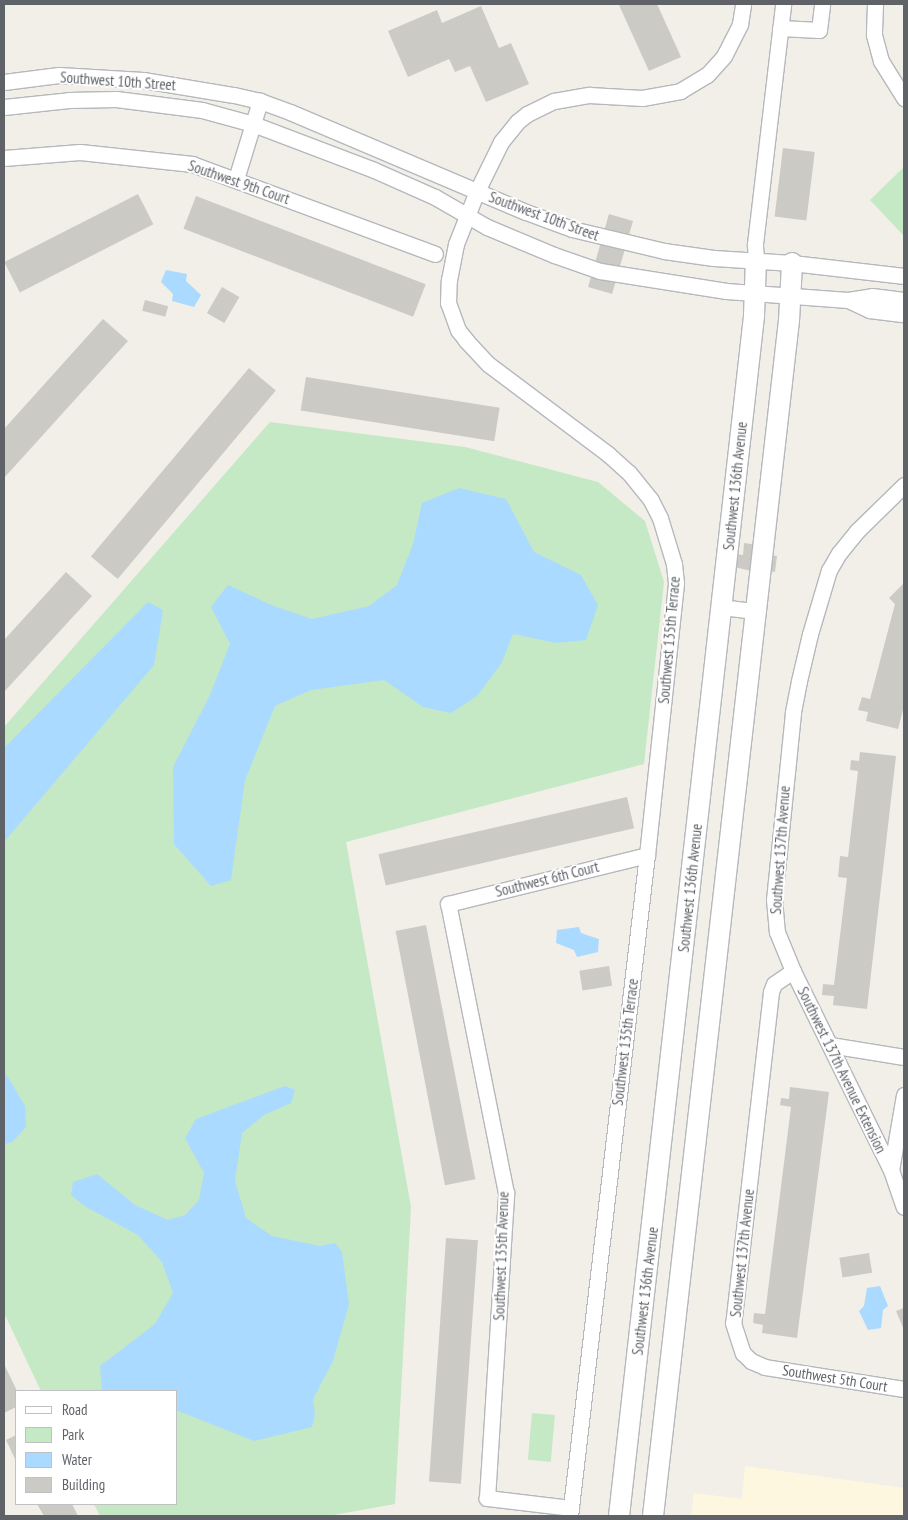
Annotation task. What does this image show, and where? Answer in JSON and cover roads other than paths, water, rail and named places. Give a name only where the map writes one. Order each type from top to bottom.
[{"type":"street","name":"Southwest 135th Terrace","points":[[570,1512],[647,855],[676,584],[670,544],[655,507],[629,473],[608,454],[488,364],[458,330],[448,303],[449,280],[456,244],[477,191],[508,131],[527,114],[554,101],[589,95],[658,97],[680,91],[694,84],[715,66],[731,45],[740,24],[743,4]]},
{"type":"street","points":[[756,260],[756,244],[783,4]]},
{"type":"street","points":[[780,28],[819,30],[822,4]]},
{"type":"street","points":[[875,4],[874,35],[881,61],[904,98]]},
{"type":"street","name":"Southwest 10th Street","points":[[4,82],[59,76],[143,80],[260,101],[572,229],[664,251],[714,258],[792,263],[904,276]]},
{"type":"street","name":"Southwest 10th Street","points":[[4,107],[69,100],[116,100],[202,110],[254,124],[374,170],[435,196],[487,227],[554,255],[600,271],[651,281],[756,293],[848,300],[872,296],[904,300]]},
{"type":"street","points":[[236,179],[260,101]]},
{"type":"street","name":"Southwest 9th Court","points":[[4,158],[89,153],[192,164],[436,254]]},
{"type":"street","name":"Southwest 136th Avenue","points":[[619,1516],[756,293],[756,260]]},
{"type":"street","points":[[653,1516],[756,611],[792,263]]},
{"type":"street","name":"Southwest 10th Street","points":[[848,300],[869,310],[904,314]]},
{"type":"street","name":"Southwest 137th Avenue","points":[[765,1367],[751,1361],[743,1353],[733,1323],[771,992],[774,984],[794,971],[776,932],[774,899],[793,713],[801,671],[824,586],[836,559],[857,531],[904,485]]},
{"type":"street","points":[[721,607],[756,611]]},
{"type":"street","name":"Southwest 6th Court","points":[[448,904],[647,855]]},
{"type":"street","name":"Southwest 135th Avenue","points":[[448,904],[506,1192],[487,1498],[570,1512]]},
{"type":"street","name":"Southwest 137th Avenue Extension","points":[[794,971],[807,1002],[890,1170],[904,1207]]},
{"type":"street","points":[[830,1046],[904,1057]]},
{"type":"street","points":[[890,1170],[904,1095]]},
{"type":"street","name":"Southwest 5th Court","points":[[765,1367],[904,1389]]},
{"type":"water","points":[[166,270],[187,274],[186,281],[201,295],[194,307],[172,301],[173,294],[161,282]]},
{"type":"water","points":[[459,488],[506,499],[534,552],[581,575],[598,605],[586,640],[556,643],[513,634],[501,664],[477,696],[451,713],[423,707],[384,680],[311,690],[275,706],[245,780],[231,880],[211,886],[174,844],[173,767],[210,695],[230,644],[211,607],[228,585],[271,605],[312,619],[369,606],[397,585],[413,544],[422,503]]},
{"type":"water","points":[[148,602],[163,610],[154,665],[4,842],[4,748]]},
{"type":"water","points":[[579,927],[581,933],[599,939],[598,952],[577,957],[574,950],[556,943],[557,930]]},
{"type":"water","points":[[4,1071],[25,1106],[26,1127],[12,1142],[4,1144]]},
{"type":"water","points":[[285,1086],[295,1090],[291,1103],[264,1115],[242,1133],[235,1181],[246,1218],[272,1236],[320,1246],[335,1243],[342,1252],[349,1304],[333,1361],[313,1399],[315,1414],[312,1427],[254,1441],[178,1411],[178,1390],[102,1390],[100,1366],[155,1324],[173,1293],[162,1262],[138,1235],[86,1207],[71,1195],[73,1182],[97,1174],[135,1205],[168,1220],[185,1215],[199,1200],[204,1173],[185,1138],[196,1119]]},
{"type":"water","points":[[880,1286],[888,1306],[883,1310],[881,1328],[868,1330],[859,1311],[864,1306],[867,1288]]}]
